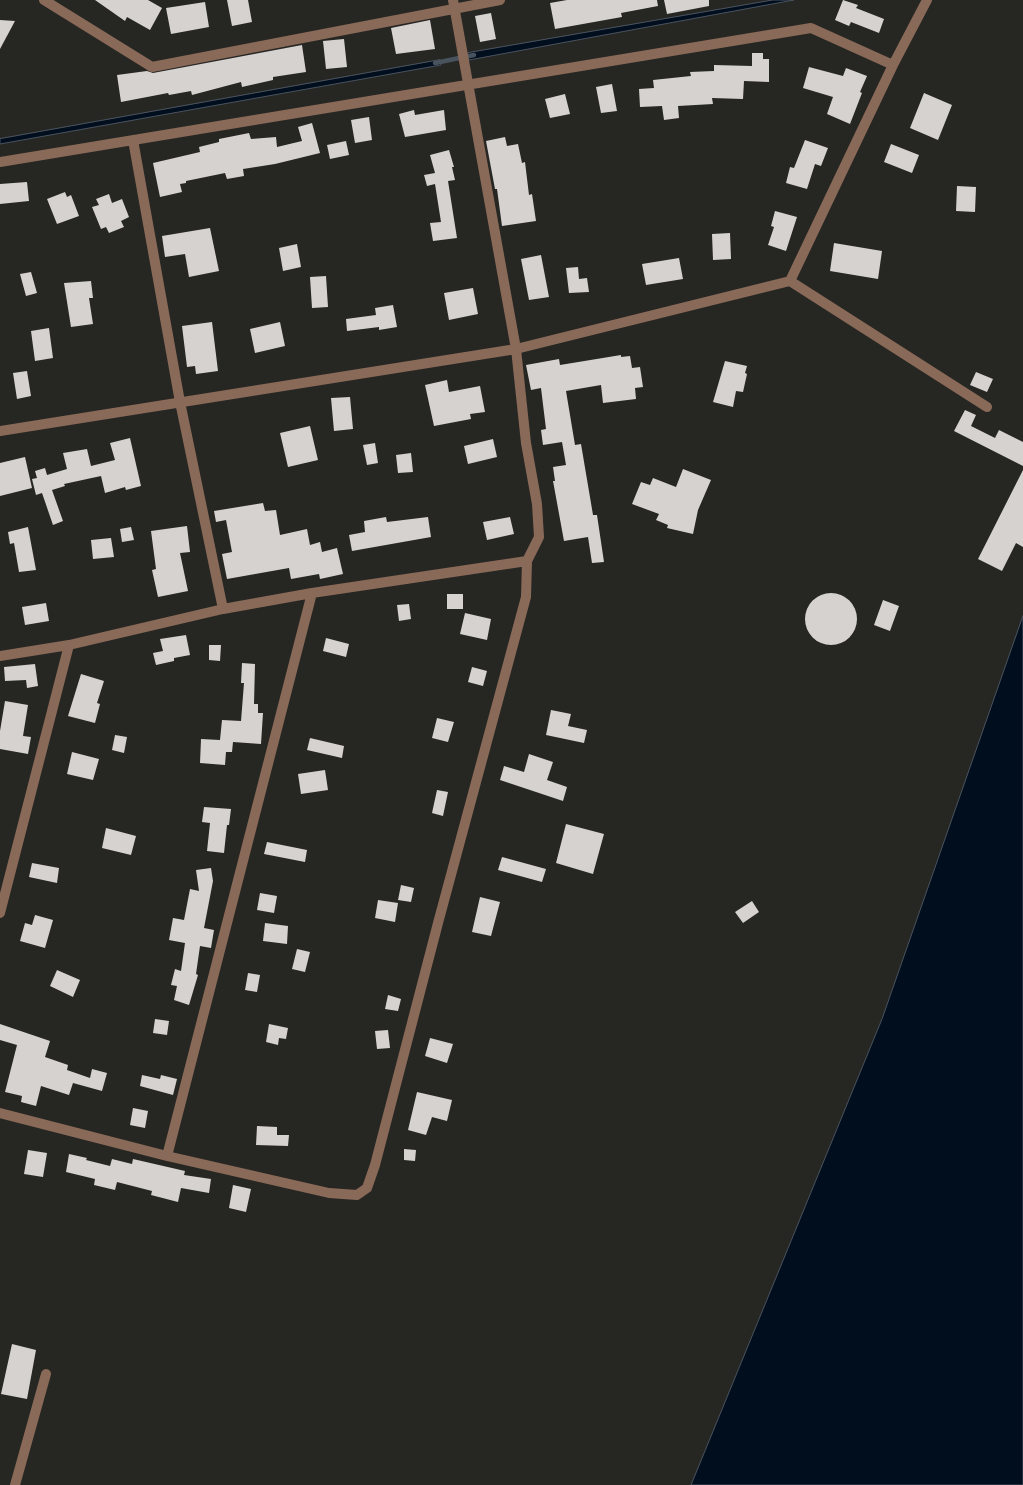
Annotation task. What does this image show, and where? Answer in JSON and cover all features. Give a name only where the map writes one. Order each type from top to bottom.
[{"type":"street","points":[[44,0],[152,66],[454,4],[500,0]]},
{"type":"street","points":[[790,281],[893,65],[927,0]]},
{"type":"street","points":[[0,1113],[167,1156],[329,1193],[357,1195],[367,1188],[375,1165],[438,922],[526,597],[527,561],[539,537],[537,504],[526,444],[516,349],[454,4]]},
{"type":"street","points":[[0,162],[811,28],[893,65]]},
{"type":"street","points":[[133,140],[180,402],[223,609]]},
{"type":"street","points":[[0,431],[516,349],[790,281],[987,407]]},
{"type":"street","points":[[0,656],[69,645],[223,609],[312,593],[527,561]]},
{"type":"street","points":[[167,1156],[312,593]]},
{"type":"street","points":[[0,914],[69,645]]},
{"type":"street","points":[[15,1485],[46,1374]]},
{"type":"water","points":[[773,0],[794,0],[469,60],[468,53]]},
{"type":"water","points":[[440,60],[441,65],[0,144],[0,139]]},
{"type":"water","points":[[1023,616],[1023,1485],[691,1485],[882,1019]]},
{"type":"building","points":[[95,0],[148,0],[162,8],[150,30],[127,17],[125,21]]},
{"type":"building","points":[[227,0],[248,0],[252,22],[232,26]]},
{"type":"building","points":[[567,0],[657,0],[658,6],[621,13],[622,17],[555,29],[550,3]]},
{"type":"building","points":[[664,0],[709,0],[709,6],[667,14]]},
{"type":"building","points":[[843,0],[858,5],[856,8],[884,19],[879,33],[851,22],[849,26],[835,20]]},
{"type":"building","points":[[205,2],[209,27],[171,34],[166,8]]},
{"type":"building","points":[[491,13],[496,39],[480,42],[475,16]]},
{"type":"building","points":[[0,20],[15,21],[0,49]]},
{"type":"building","points":[[430,20],[435,49],[396,54],[391,28]]},
{"type":"building","points":[[344,39],[347,67],[326,69],[323,41]]},
{"type":"building","points":[[302,45],[306,72],[273,77],[273,80],[242,87],[241,82],[192,95],[191,91],[169,95],[168,93],[121,102],[117,75],[147,71],[153,73]]},
{"type":"building","points":[[752,53],[763,53],[763,59],[769,59],[769,82],[744,81],[743,99],[712,98],[713,104],[678,106],[679,118],[664,120],[662,106],[640,107],[639,89],[654,88],[653,80],[691,76],[690,72],[714,71],[714,65],[752,66]]},
{"type":"building","points":[[809,67],[843,76],[846,68],[867,76],[860,92],[862,93],[850,124],[827,114],[833,97],[803,88]]},
{"type":"building","points":[[612,84],[617,111],[601,113],[596,87]]},
{"type":"building","points":[[924,93],[952,105],[938,140],[910,128]]},
{"type":"building","points":[[565,94],[570,114],[550,118],[545,99]]},
{"type":"building","points":[[414,110],[415,115],[444,110],[446,130],[405,137],[399,114]]},
{"type":"building","points":[[369,117],[372,140],[355,143],[351,120]]},
{"type":"building","points":[[312,123],[320,153],[275,164],[243,169],[244,176],[227,179],[225,173],[186,181],[186,183],[180,184],[182,192],[160,197],[153,163],[200,152],[199,147],[219,142],[219,139],[249,133],[251,139],[276,137],[277,147],[302,141],[298,127]]},
{"type":"building","points":[[505,137],[507,146],[518,144],[522,163],[525,162],[529,195],[532,194],[536,221],[502,226],[497,189],[495,189],[486,141]]},
{"type":"building","points":[[805,140],[828,148],[821,166],[815,164],[807,189],[786,183],[790,167],[794,168]]},
{"type":"building","points":[[346,141],[349,155],[330,159],[327,145]]},
{"type":"building","points":[[891,144],[919,155],[912,173],[884,162]]},
{"type":"building","points":[[449,150],[454,167],[452,167],[455,180],[448,181],[457,238],[433,241],[430,223],[441,222],[435,184],[427,186],[424,175],[435,173],[430,155]]},
{"type":"building","points":[[27,182],[29,201],[0,204],[0,184]]},
{"type":"building","points":[[957,186],[976,187],[975,212],[956,211]]},
{"type":"building","points":[[65,192],[67,197],[71,195],[79,216],[57,224],[47,199]]},
{"type":"building","points":[[109,194],[112,203],[122,199],[129,217],[121,221],[124,227],[109,233],[106,227],[101,229],[92,207],[99,205],[96,199]]},
{"type":"building","points":[[775,211],[797,217],[786,251],[768,245],[774,227],[771,226]]},
{"type":"building","points":[[210,228],[219,271],[189,277],[185,254],[165,257],[162,236]]},
{"type":"building","points":[[730,233],[731,259],[713,260],[712,234]]},
{"type":"building","points":[[834,243],[882,251],[878,279],[830,271]]},
{"type":"building","points":[[297,244],[301,267],[283,271],[279,248]]},
{"type":"building","points":[[541,255],[549,297],[529,300],[521,259]]},
{"type":"building","points":[[679,258],[683,279],[646,285],[642,264]]},
{"type":"building","points":[[578,267],[579,279],[587,278],[589,292],[569,293],[566,268]]},
{"type":"building","points":[[31,272],[37,293],[26,296],[20,274]]},
{"type":"building","points":[[326,276],[328,307],[312,308],[310,277]]},
{"type":"building","points":[[91,281],[93,298],[89,298],[93,324],[71,327],[64,283]]},
{"type":"building","points":[[473,288],[478,314],[449,320],[444,293]]},
{"type":"building","points":[[393,305],[397,327],[379,330],[379,327],[347,331],[346,319],[376,315],[375,308]]},
{"type":"building","points":[[212,322],[218,371],[196,374],[195,366],[187,367],[182,326]]},
{"type":"building","points":[[280,322],[285,346],[255,353],[250,329]]},
{"type":"building","points":[[49,328],[53,358],[35,361],[31,331]]},
{"type":"building","points":[[621,355],[621,357],[630,356],[632,368],[640,367],[643,387],[635,388],[636,399],[603,403],[601,385],[566,391],[575,445],[581,444],[593,515],[597,515],[604,562],[592,563],[588,537],[564,541],[553,481],[555,481],[553,467],[566,465],[562,442],[543,445],[541,430],[546,429],[541,388],[531,390],[526,365],[559,359],[560,365]]},
{"type":"building","points":[[725,361],[747,366],[745,373],[747,374],[743,392],[736,391],[733,407],[713,402]]},
{"type":"building","points":[[27,371],[31,396],[17,399],[13,373]]},
{"type":"building","points":[[976,372],[993,379],[987,392],[970,385]]},
{"type":"building","points":[[447,380],[449,392],[480,386],[485,412],[470,414],[471,419],[434,426],[425,385]]},
{"type":"building","points":[[350,397],[353,429],[334,431],[331,398]]},
{"type":"building","points":[[965,410],[976,415],[971,426],[995,438],[999,430],[1023,442],[1023,466],[954,431]]},
{"type":"building","points":[[310,426],[318,460],[288,467],[280,433]]},
{"type":"building","points":[[130,438],[141,486],[126,490],[125,487],[105,493],[101,476],[64,484],[65,486],[52,490],[63,521],[53,525],[42,493],[36,495],[32,479],[37,478],[35,471],[45,468],[47,475],[67,469],[63,453],[87,449],[91,466],[115,460],[110,443]]},
{"type":"building","points":[[493,439],[497,457],[468,464],[464,446]]},
{"type":"building","points":[[375,443],[378,463],[367,465],[363,445]]},
{"type":"building","points":[[411,453],[413,472],[398,473],[396,455]]},
{"type":"building","points":[[25,457],[32,488],[0,496],[0,463]]},
{"type":"building","points":[[683,469],[711,480],[698,510],[693,534],[667,528],[668,525],[656,520],[659,514],[632,504],[641,482],[650,485],[653,478],[676,487]]},
{"type":"building","points":[[1023,470],[1023,547],[1016,543],[1002,571],[978,559]]},
{"type":"building","points":[[263,503],[265,511],[276,510],[280,535],[307,529],[310,545],[320,542],[322,552],[337,548],[343,574],[320,579],[319,574],[291,579],[289,568],[227,579],[222,554],[232,552],[226,520],[216,522],[214,511]]},
{"type":"building","points":[[386,517],[387,522],[428,517],[431,537],[352,551],[349,535],[365,532],[364,521]]},
{"type":"building","points":[[510,517],[514,534],[487,540],[483,522]]},
{"type":"building","points":[[187,526],[190,552],[180,553],[188,591],[158,597],[152,570],[156,569],[151,531]]},
{"type":"building","points":[[28,527],[36,570],[19,572],[14,543],[10,544],[8,532]]},
{"type":"building","points":[[131,527],[134,540],[122,542],[120,529]]},
{"type":"building","points":[[111,538],[114,557],[93,559],[91,540]]},
{"type":"building","points":[[826,593],[836,593],[850,600],[857,614],[857,624],[850,638],[836,645],[826,645],[816,641],[809,634],[805,624],[805,614],[809,604],[816,597]]},
{"type":"building","points":[[447,594],[463,594],[463,609],[447,609]]},
{"type":"building","points":[[883,600],[899,606],[890,631],[874,625]]},
{"type":"building","points":[[46,603],[49,621],[25,625],[22,607]]},
{"type":"building","points":[[409,604],[411,619],[399,621],[397,605]]},
{"type":"building","points":[[465,613],[491,619],[487,640],[460,634]]},
{"type":"building","points":[[186,635],[190,655],[174,658],[174,661],[156,665],[153,653],[163,651],[160,639]]},
{"type":"building","points":[[326,638],[349,644],[346,657],[323,651]]},
{"type":"building","points":[[209,645],[221,645],[220,661],[209,660]]},
{"type":"building","points":[[242,663],[255,664],[254,704],[258,704],[258,713],[263,713],[261,744],[233,742],[232,752],[226,752],[225,765],[200,763],[201,739],[220,740],[222,720],[241,721],[244,683],[241,683]]},
{"type":"building","points":[[35,664],[38,686],[27,688],[26,680],[5,681],[4,667]]},
{"type":"building","points":[[472,667],[487,671],[483,686],[468,682]]},
{"type":"building","points":[[81,674],[104,681],[97,703],[100,704],[95,723],[68,716]]},
{"type":"building","points":[[5,701],[28,705],[23,736],[31,737],[28,754],[0,749],[0,731]]},
{"type":"building","points":[[551,710],[571,714],[568,726],[587,730],[584,743],[546,735]]},
{"type":"building","points":[[437,718],[454,722],[448,742],[432,738]]},
{"type":"building","points":[[115,735],[127,737],[124,753],[112,750]]},
{"type":"building","points":[[310,738],[344,746],[342,758],[307,750]]},
{"type":"building","points":[[72,752],[99,759],[93,780],[67,774]]},
{"type":"building","points":[[529,754],[553,762],[547,780],[567,787],[563,801],[500,780],[504,766],[524,772]]},
{"type":"building","points":[[325,770],[328,790],[301,794],[298,774]]},
{"type":"building","points":[[437,790],[448,792],[443,816],[432,813]]},
{"type":"building","points":[[204,807],[231,809],[229,825],[227,825],[224,853],[207,851],[210,823],[202,822]]},
{"type":"building","points":[[566,824],[604,834],[593,874],[556,863]]},
{"type":"building","points":[[106,828],[136,836],[131,855],[102,848]]},
{"type":"building","points":[[267,842],[307,850],[305,862],[264,854]]},
{"type":"building","points":[[502,857],[546,869],[542,882],[498,870]]},
{"type":"building","points":[[32,863],[59,868],[57,883],[29,877]]},
{"type":"building","points":[[211,868],[213,881],[204,928],[214,930],[211,948],[200,946],[196,974],[198,975],[189,1005],[174,1000],[177,986],[171,985],[175,969],[181,971],[185,943],[169,940],[173,918],[184,920],[190,889],[199,891],[196,870]]},
{"type":"building","points":[[401,885],[414,888],[411,902],[398,900]]},
{"type":"building","points":[[260,893],[277,896],[274,913],[257,910]]},
{"type":"building","points":[[480,897],[500,902],[491,936],[472,932]]},
{"type":"building","points":[[378,900],[398,903],[395,922],[375,918]]},
{"type":"building","points":[[752,901],[759,912],[743,923],[735,912]]},
{"type":"building","points":[[35,915],[53,920],[45,948],[20,941],[25,923],[32,925]]},
{"type":"building","points":[[265,923],[288,926],[287,944],[263,941]]},
{"type":"building","points":[[297,949],[310,952],[305,972],[292,969]]},
{"type":"building","points":[[57,970],[80,980],[73,997],[50,986]]},
{"type":"building","points":[[248,973],[260,975],[257,992],[245,990]]},
{"type":"building","points":[[388,995],[401,999],[398,1011],[385,1009]]},
{"type":"building","points":[[155,1019],[169,1021],[167,1035],[153,1033]]},
{"type":"building","points":[[0,1024],[50,1041],[45,1057],[68,1065],[67,1070],[90,1078],[92,1069],[107,1073],[102,1091],[73,1083],[69,1095],[41,1086],[36,1106],[21,1102],[22,1096],[5,1092],[17,1045],[0,1040]]},
{"type":"building","points":[[269,1024],[288,1028],[286,1039],[279,1038],[278,1045],[266,1042]]},
{"type":"building","points":[[388,1030],[390,1048],[377,1049],[375,1031]]},
{"type":"building","points":[[430,1038],[453,1044],[447,1063],[425,1056]]},
{"type":"building","points":[[142,1075],[160,1079],[161,1075],[177,1079],[173,1095],[140,1086]]},
{"type":"building","points":[[417,1092],[452,1100],[447,1121],[432,1117],[426,1135],[408,1130]]},
{"type":"building","points":[[133,1108],[148,1111],[145,1128],[130,1125]]},
{"type":"building","points":[[257,1126],[277,1127],[277,1135],[289,1135],[288,1146],[256,1145]]},
{"type":"building","points":[[404,1149],[416,1150],[415,1161],[404,1160]]},
{"type":"building","points":[[28,1150],[47,1153],[43,1177],[24,1174]]},
{"type":"building","points":[[69,1154],[87,1158],[86,1160],[110,1166],[112,1159],[132,1164],[133,1159],[185,1171],[184,1175],[211,1179],[209,1193],[181,1188],[178,1202],[151,1195],[152,1191],[117,1182],[115,1190],[94,1185],[95,1179],[66,1172]]},
{"type":"building","points":[[233,1185],[251,1189],[246,1212],[229,1208]]},
{"type":"building","points":[[12,1344],[36,1350],[27,1399],[1,1394]]},
{"type":"waterway","points":[[435,63],[474,55]]}]
